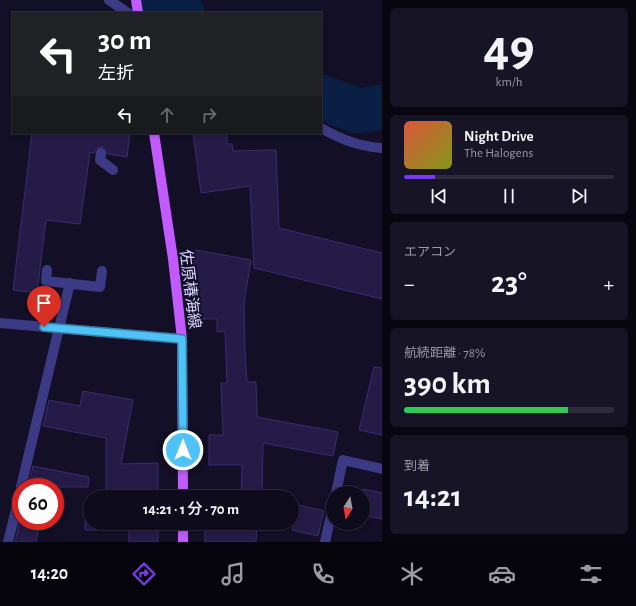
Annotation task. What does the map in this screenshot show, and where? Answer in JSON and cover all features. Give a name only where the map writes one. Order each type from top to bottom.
[{"type":"main road","points":[[136,0],[138,12]]},
{"type":"main road","name":"佐原椿海線","points":[[154,134],[173,259],[182,339],[183,490]]},
{"type":"main road","points":[[183,530],[183,542]]},
{"type":"street","points":[[109,0],[127,12]]},
{"type":"street","points":[[322,129],[338,137],[367,147],[382,148]]},
{"type":"street","points":[[101,154],[100,160],[113,170]]},
{"type":"street","points":[[47,270],[46,281],[100,287],[102,271]]},
{"type":"street","points":[[23,478],[70,283]]},
{"type":"street","points":[[0,323],[182,339]]},
{"type":"street","points":[[338,486],[344,460],[382,469]]},
{"type":"street","points":[[8,542],[12,525]]},
{"type":"street","points":[[325,542],[328,530]]},
{"type":"building","points":[[32,134],[130,134],[127,157],[107,154],[105,148],[102,147],[96,149],[94,153],[90,152],[80,224],[46,220],[37,293],[13,290]]},
{"type":"building","points":[[193,134],[227,134],[227,144],[232,144],[233,151],[276,150],[279,228],[382,253],[382,299],[254,268],[250,186],[201,193]]},
{"type":"building","points":[[196,250],[251,260],[244,303],[245,351],[247,382],[256,382],[257,417],[338,432],[333,456],[263,443],[262,490],[241,490],[242,465],[209,465],[209,435],[223,435],[221,383],[227,383],[225,331],[217,332],[217,319],[195,319],[194,282],[191,282]]},
{"type":"building","points":[[374,367],[382,368],[382,435],[359,430]]},
{"type":"building","points":[[83,391],[133,400],[121,464],[158,463],[158,490],[106,490],[106,438],[43,426],[49,400],[80,406]]},
{"type":"building","points":[[33,466],[89,477],[88,487],[64,487],[64,478],[30,478]]},
{"type":"building","points":[[370,490],[382,493],[382,519],[370,516]]},
{"type":"building","points":[[299,505],[324,511],[318,536],[292,530],[299,530]]},
{"type":"building","points":[[18,530],[38,530],[36,542],[15,542]]},
{"type":"building","points":[[129,530],[158,530],[158,542],[129,542]]},
{"type":"building","points":[[205,530],[257,530],[256,542],[205,542]]},
{"type":"waterway","points":[[161,0],[180,12]]},
{"type":"waterway","points":[[322,97],[358,111],[382,107]]},
{"type":"route","points":[[44,327],[182,339],[183,450]]}]
